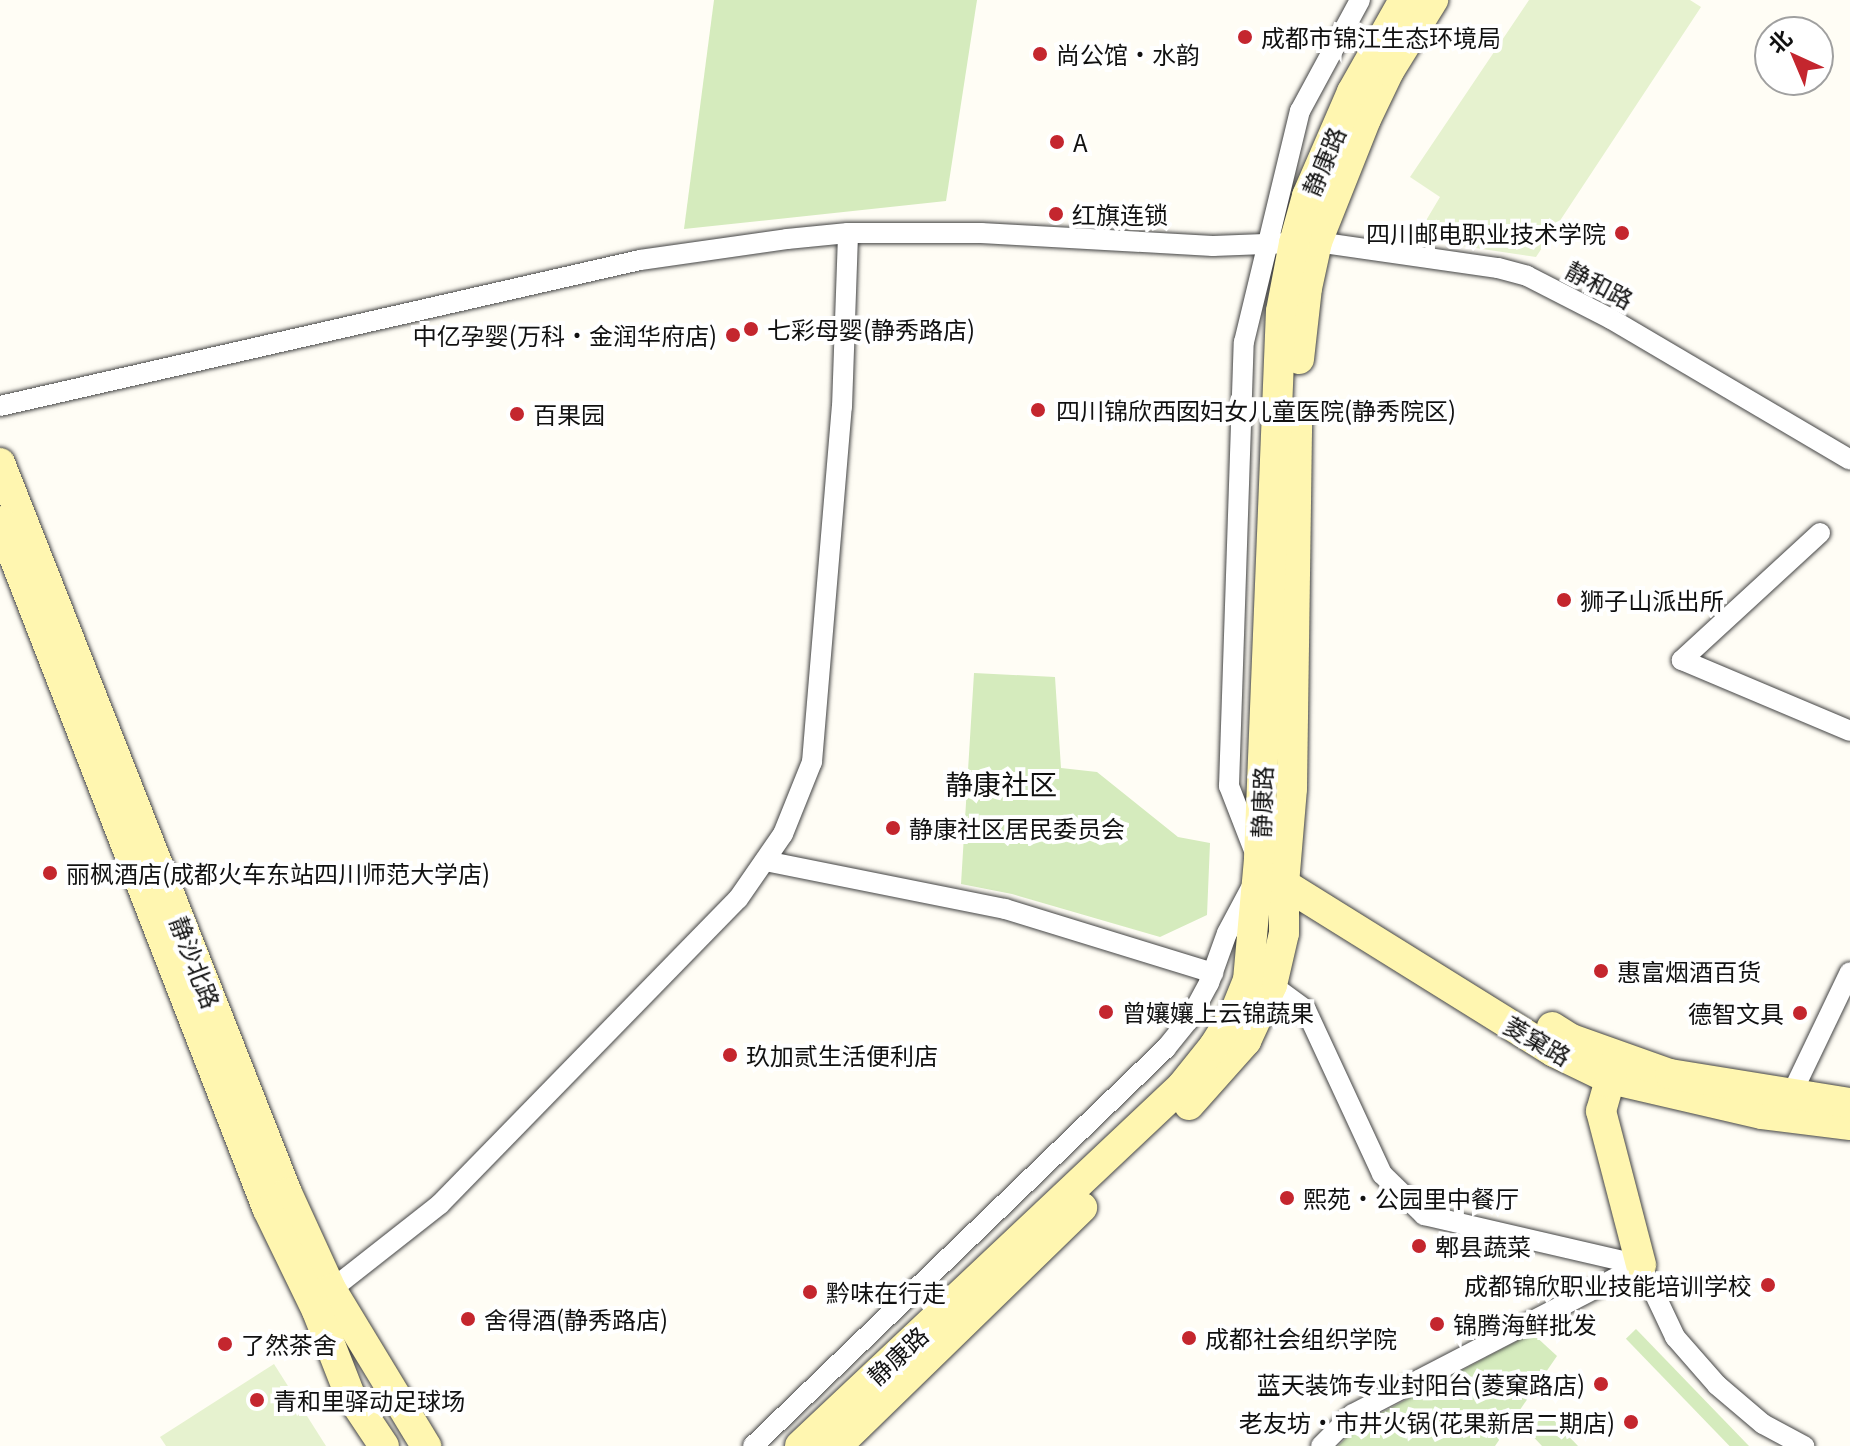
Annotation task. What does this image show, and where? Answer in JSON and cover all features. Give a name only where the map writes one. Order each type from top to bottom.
[{"type":"street","points":[[753,1446],[1166,1048],[1189,1020],[1213,973],[1227,933],[1268,869],[1229,786],[1244,342],[1293,243],[1300,111],[1360,0]]},
{"type":"street","name":"静康路","points":[[800,1446],[1190,1076],[1235,1012],[1248,980],[1268,869],[1292,789],[1292,591],[1300,337],[1293,243],[1307,196],[1352,92],[1404,0]]},
{"type":"street","name":"静康路","points":[[1293,243],[1366,119],[1389,71],[1433,0]]},
{"type":"street","points":[[322,1297],[440,1204],[738,899],[783,834],[812,762],[842,407],[848,233]]},
{"type":"street","name":"静和路","points":[[0,406],[640,260],[848,233],[981,233],[1213,246],[1293,243],[1498,268],[1527,276],[1611,319],[1850,460]]},
{"type":"street","name":"静沙北路","points":[[0,463],[287,1193],[322,1297],[350,1395],[384,1446]]},
{"type":"street","name":"静沙北路","points":[[0,521],[268,1210],[322,1297],[426,1446]]},
{"type":"street","points":[[1820,533],[1682,660],[1850,731]]},
{"type":"street","points":[[765,861],[1005,909],[1213,973]]},
{"type":"street","name":"静康路","points":[[837,1446],[1198,1096],[1246,1041],[1272,985],[1284,933],[1268,869]]},
{"type":"street","name":"菱窠路","points":[[1268,869],[1554,1052],[1613,1067],[1762,1114],[1850,1125]]},
{"type":"street","points":[[1791,1095],[1850,972]]},
{"type":"street","points":[[1272,985],[1306,1010],[1382,1174],[1424,1215],[1641,1265]]},
{"type":"street","points":[[1613,1067],[1601,1111],[1641,1265],[1675,1337],[1717,1385],[1763,1424],[1804,1446]]},
{"type":"street","name":"菱窠路","points":[[1613,1067],[1850,1103]]},
{"type":"street","points":[[1321,1446],[1353,1414],[1641,1265]]},
{"type":"green space","points":[[714,0],[977,0],[946,201],[684,229]]},
{"type":"green space","points":[[1529,0],[1690,0],[1701,7],[1536,257],[1415,239],[1440,197],[1410,177]]},
{"type":"green space","points":[[974,673],[1055,677],[1061,768],[1097,772],[1178,837],[1210,843],[1207,915],[1160,937],[1012,894],[961,884]]},
{"type":"green space","points":[[1636,1329],[1749,1446],[1730,1446],[1626,1339]]},
{"type":"green space","points":[[1532,1333],[1557,1356],[1495,1446],[1338,1446],[1360,1424]]},
{"type":"green space","name":"青和里驿动足球场","points":[[274,1364],[326,1446],[166,1446],[160,1437]]},
{"type":"green space","points":[[1547,1413],[1578,1446],[1542,1446],[1528,1431]]},
{"type":"place","name":"成都市锦江生态环境局","points":[[1245,37]]},
{"type":"place","name":"尚公馆·水韵","points":[[1040,54]]},
{"type":"place","name":"A","points":[[1057,142]]},
{"type":"place","name":"红旗连锁","points":[[1056,214]]},
{"type":"place","name":"四川邮电职业技术学院","points":[[1622,233]]},
{"type":"place","name":"七彩母婴(静秀路店)","points":[[751,329]]},
{"type":"place","name":"中亿孕婴(万科·金润华府店)","points":[[733,335]]},
{"type":"place","name":"四川锦欣西囡妇女儿童医院(静秀院区)","points":[[1038,410]]},
{"type":"place","name":"百果园","points":[[517,414]]},
{"type":"place","name":"狮子山派出所","points":[[1564,600]]},
{"type":"place","name":"静康社区居民委员会","points":[[893,828]]},
{"type":"place","name":"丽枫酒店(成都火车东站四川师范大学店)","points":[[50,873]]},
{"type":"place","name":"惠富烟酒百货","points":[[1601,971]]},
{"type":"place","name":"曾孃孃上云锦蔬果","points":[[1106,1012]]},
{"type":"place","name":"德智文具","points":[[1800,1013]]},
{"type":"place","name":"玖加贰生活便利店","points":[[730,1055]]},
{"type":"place","name":"熙苑·公园里中餐厅","points":[[1287,1198]]},
{"type":"place","name":"郫县蔬菜","points":[[1419,1246]]},
{"type":"place","name":"成都锦欣职业技能培训学校","points":[[1768,1285]]},
{"type":"place","name":"黔味在行走","points":[[810,1292]]},
{"type":"place","name":"舍得酒(静秀路店)","points":[[468,1319]]},
{"type":"place","name":"锦腾海鲜批发","points":[[1437,1324]]},
{"type":"place","name":"成都社会组织学院","points":[[1189,1338]]},
{"type":"place","name":"了然茶舍","points":[[225,1344]]},
{"type":"place","name":"蓝天装饰专业封阳台(菱窠路店)","points":[[1601,1384]]},
{"type":"place","name":"青和里驿动足球场","points":[[257,1400]]},
{"type":"place","name":"老友坊·市井火锅(花果新居二期店)","points":[[1631,1422]]},
{"type":"district","name":"静康社区","points":[[1001,783]]}]
